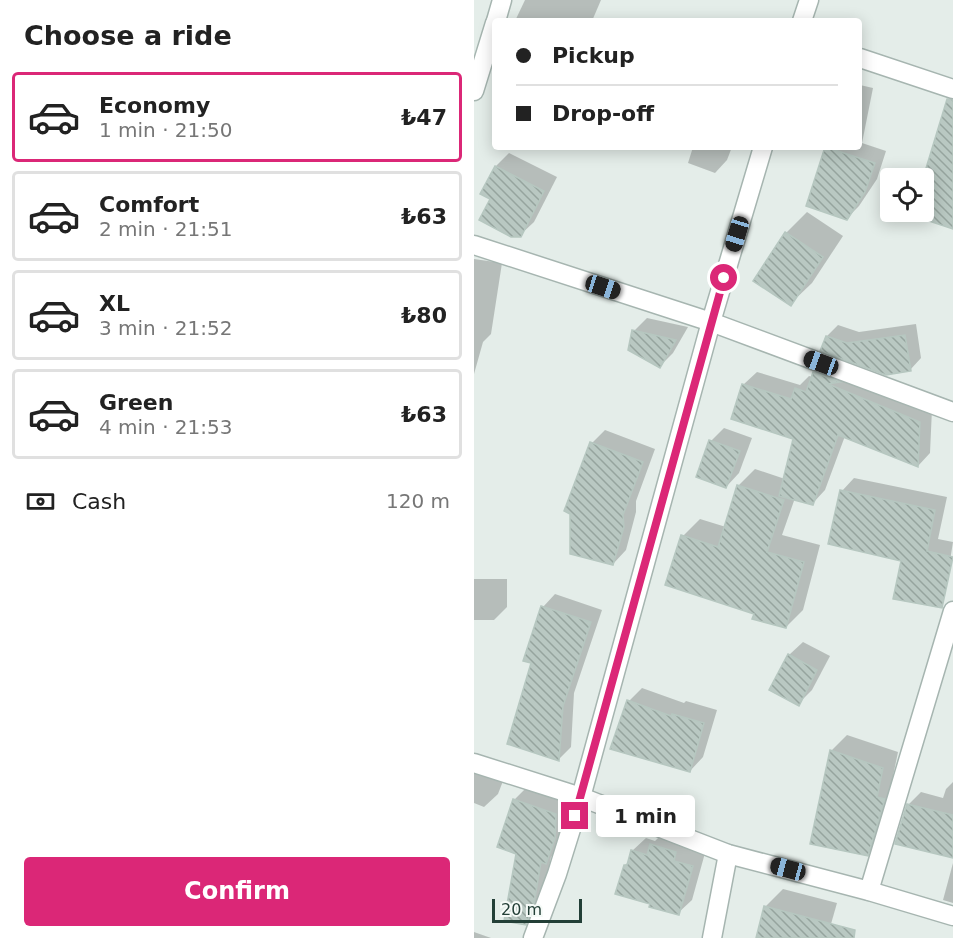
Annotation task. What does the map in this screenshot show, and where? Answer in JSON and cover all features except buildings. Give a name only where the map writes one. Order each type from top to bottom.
[{"type":"street","points":[[496,18],[502,0]]},
{"type":"street","points":[[803,18],[808,0]]},
{"type":"street","points":[[474,91],[492,32]]},
{"type":"street","points":[[862,59],[953,89]]},
{"type":"street","points":[[533,938],[557,874],[581,797],[711,322],[762,150]]},
{"type":"street","points":[[474,245],[711,322],[953,412]]},
{"type":"street","points":[[869,891],[953,611]]},
{"type":"street","points":[[474,763],[581,797],[728,854],[953,916]]},
{"type":"street","points":[[712,938],[728,854]]},
{"type":"route","points":[[575,816],[724,278]]}]
